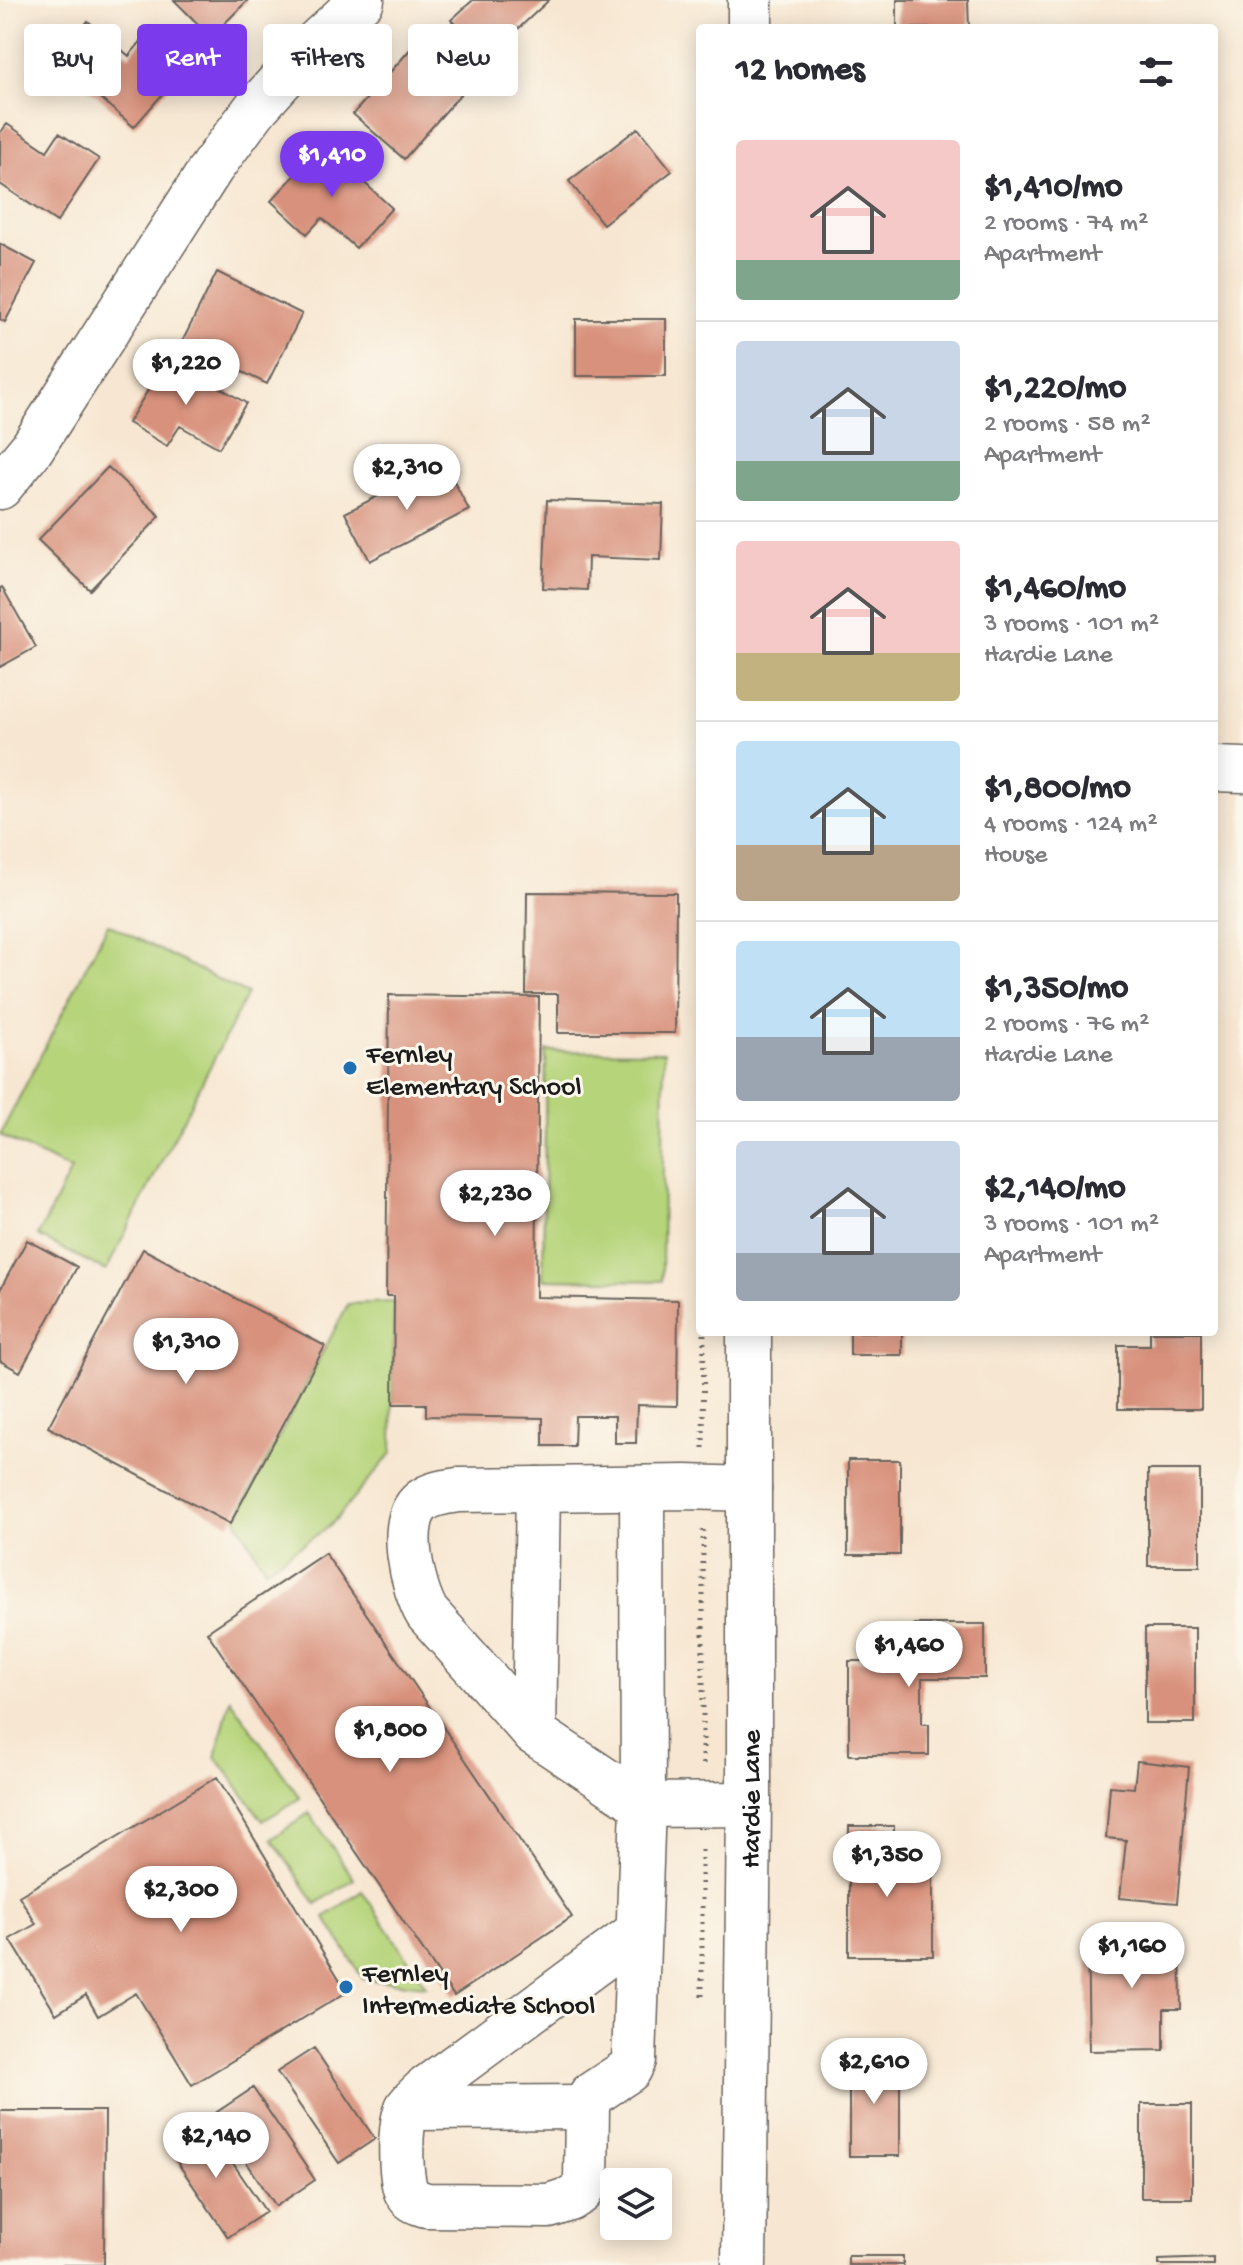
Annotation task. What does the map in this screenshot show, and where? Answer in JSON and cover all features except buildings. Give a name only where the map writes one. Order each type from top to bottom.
[{"type":"street","points":[[0,487],[41,434],[212,167],[256,108],[311,47],[362,0]]},
{"type":"street","points":[[750,0],[750,24]]},
{"type":"street","points":[[1218,769],[1243,770]]},
{"type":"street","name":"Hardie Lane","points":[[744,2265],[749,1804],[749,1336]]},
{"type":"street","points":[[638,1932],[424,2090],[407,2108],[402,2126],[402,2173],[407,2192],[414,2201],[426,2205],[549,2206],[581,2192],[586,2181],[587,2107],[591,2095],[629,2070],[634,2060],[643,1805],[642,1488]]},
{"type":"street","points":[[534,1733],[538,1489]]},
{"type":"street","points":[[749,1489],[458,1490],[437,1493],[421,1502],[412,1514],[409,1534],[417,1595],[427,1613],[534,1733],[643,1805],[749,1804]]},
{"type":"street","points":[[407,2108],[587,2107]]},
{"type":"green space","points":[[108,924],[247,994],[106,1271],[38,1236],[71,1170],[0,1135]]},
{"type":"green space","points":[[546,1051],[664,1052],[662,1281],[543,1279]]},
{"type":"green space","points":[[394,1302],[392,1453],[330,1526],[265,1569],[236,1519],[348,1304]]},
{"type":"green space","points":[[230,1699],[300,1798],[263,1821],[216,1757]]},
{"type":"green space","points":[[309,1813],[354,1879],[316,1904],[272,1839]]},
{"type":"green space","points":[[362,1891],[426,1986],[363,1979],[325,1917]]},
{"type":"place","name":"Fernley Elementary School","points":[[350,1068]]},
{"type":"place","name":"Fernley Intermediate School","points":[[346,1987]]}]
